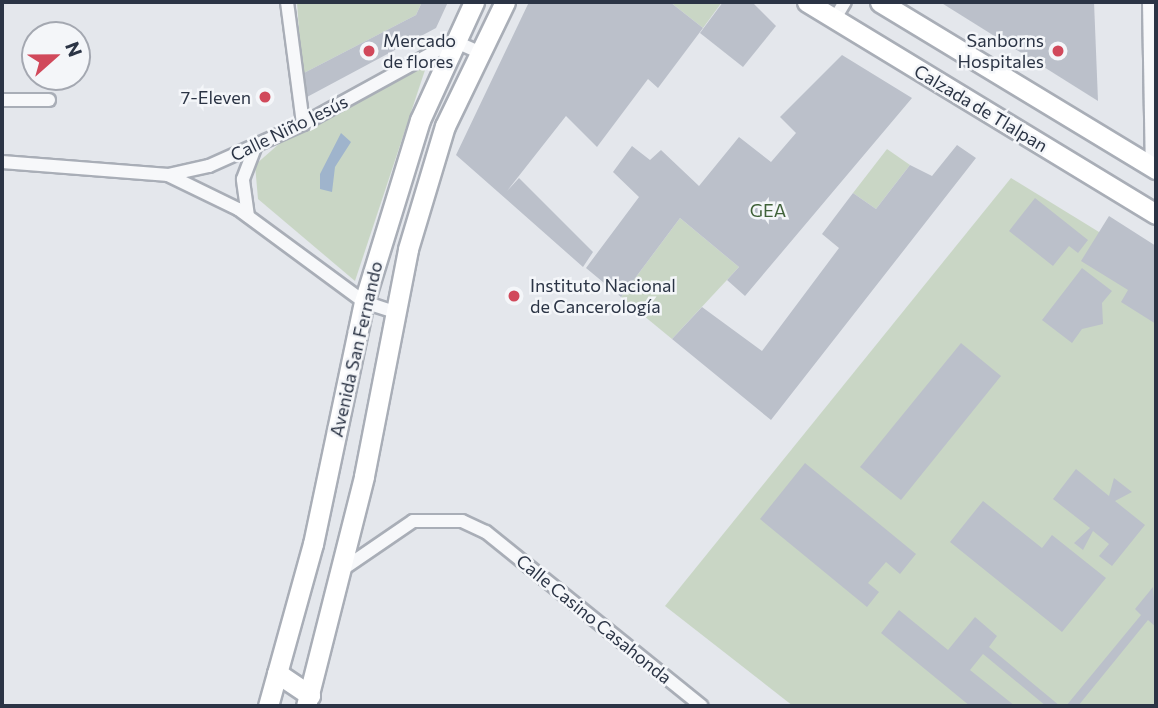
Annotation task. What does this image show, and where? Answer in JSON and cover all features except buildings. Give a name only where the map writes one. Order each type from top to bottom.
[{"type":"main road","name":"Avenida San Fernando","points":[[268,706],[313,544],[364,302],[420,120],[474,2]]},
{"type":"main road","name":"Avenida San Fernando","points":[[308,701],[343,569],[394,312],[445,127],[505,2]]},
{"type":"main road","name":"Calzada de Tlalpan","points":[[807,2],[1156,214]]},
{"type":"main road","points":[[880,2],[1154,168]]},
{"type":"main road","points":[[354,350],[370,363],[388,350]]},
{"type":"main road","points":[[277,673],[308,701]]},
{"type":"street","points":[[287,2],[303,124]]},
{"type":"street","points":[[834,20],[845,2]]},
{"type":"street","points":[[1149,2],[1154,168]]},
{"type":"street","points":[[454,41],[479,52]]},
{"type":"street","name":"Calle Niño Jesús","points":[[2,162],[168,175],[255,148],[454,41]]},
{"type":"street","points":[[2,100],[49,100]]},
{"type":"street","points":[[248,216],[243,179],[255,148]]},
{"type":"street","points":[[168,175],[248,216],[364,302],[394,312]]},
{"type":"street","name":"Calle Casino Casahonda","points":[[343,569],[413,521],[462,521],[485,532],[702,706]]},
{"type":"green space","points":[[297,2],[422,2],[416,15],[302,74]]},
{"type":"green space","points":[[670,2],[722,2],[703,28]]},
{"type":"green space","points":[[427,64],[355,281],[258,199],[255,165],[280,143]]},
{"type":"green space","points":[[887,149],[910,165],[876,209],[853,193]]},
{"type":"green space","points":[[1011,178],[1156,267],[1156,706],[793,706],[665,606]]},
{"type":"green space","points":[[680,218],[739,267],[672,339],[621,297]]},
{"type":"water","points":[[341,133],[351,142],[335,167],[332,192],[320,189],[320,174]]},
{"type":"place","name":"Mercado de flores","points":[[369,51]]},
{"type":"place","name":"Sanborns Hospitales","points":[[1058,51]]},
{"type":"place","name":"7-Eleven","points":[[265,97]]},
{"type":"place","name":"Instituto Nacional de Cancerología","points":[[514,296]]},
{"type":"park label","name":"GEA","points":[[768,210]]}]
